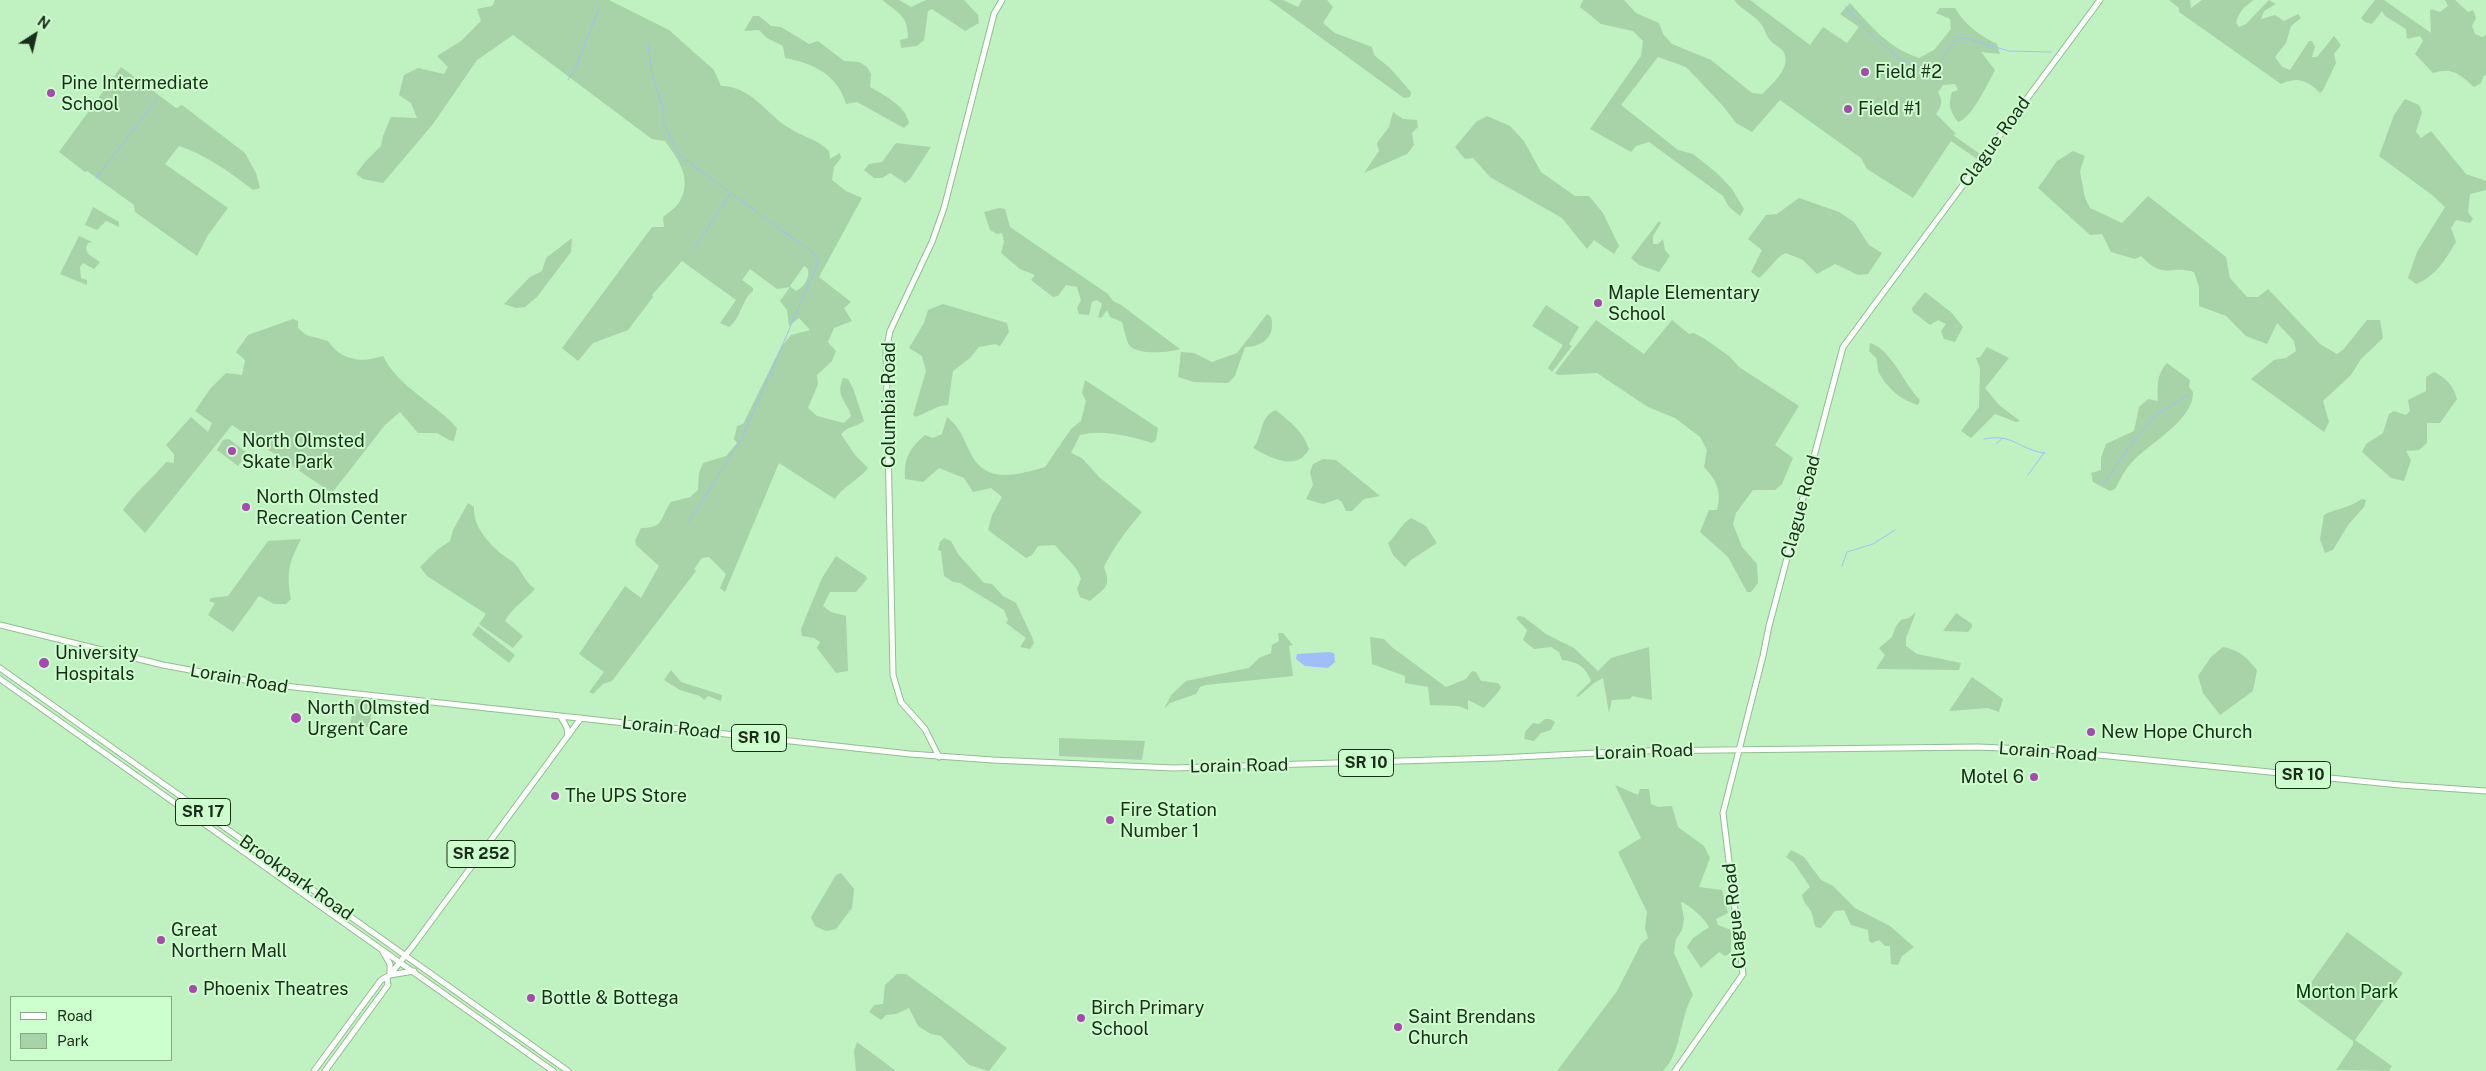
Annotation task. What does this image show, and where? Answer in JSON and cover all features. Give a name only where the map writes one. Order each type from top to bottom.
[{"type":"main road","name":"Columbia Road","points":[[939,757],[925,729],[901,702],[893,675],[886,351],[890,331],[932,242],[944,208],[994,14],[1002,0]]},
{"type":"main road","name":"Clague Road","points":[[1675,1071],[1743,974],[1742,950],[1723,814],[1769,626],[1843,347],[2100,0]]},
{"type":"main road","name":"Lorain Road","points":[[0,625],[163,665],[236,680],[340,694],[939,757],[1173,768],[1739,748],[1978,747],[2048,750],[2486,791]]},
{"type":"main road","name":"Brookpark Road","points":[[0,668],[568,1071]]},
{"type":"main road","name":"Brookpark Road","points":[[0,679],[553,1071]]},
{"type":"main road","points":[[561,716],[567,728],[568,737]]},
{"type":"main road","name":"SR 252","points":[[325,1071],[388,986],[389,977],[581,718]]},
{"type":"main road","points":[[376,944],[388,957],[389,977],[414,971]]},
{"type":"main road","name":"SR 252","points":[[314,1071],[381,980],[389,977]]},
{"type":"green space","points":[[495,0],[609,0],[669,30],[714,70],[721,86],[732,87],[750,96],[789,128],[824,147],[829,151],[830,159],[840,153],[841,158],[834,167],[832,180],[846,191],[862,198],[819,277],[851,302],[844,308],[852,321],[834,328],[828,342],[836,351],[832,361],[817,375],[818,384],[808,408],[817,416],[844,423],[851,416],[840,390],[843,378],[848,379],[864,421],[846,429],[841,434],[855,455],[868,468],[835,499],[779,463],[725,592],[720,588],[726,574],[709,557],[702,558],[694,569],[696,571],[612,681],[603,684],[593,694],[589,692],[604,672],[579,654],[625,586],[641,598],[659,566],[636,545],[635,541],[641,528],[649,528],[658,524],[671,502],[690,497],[698,490],[699,473],[703,463],[726,456],[737,443],[734,439],[737,426],[743,424],[781,347],[791,335],[810,330],[799,318],[789,326],[787,310],[780,301],[790,287],[777,289],[750,269],[742,280],[753,288],[753,291],[729,327],[720,323],[736,300],[682,261],[652,295],[653,297],[628,330],[593,343],[578,361],[562,348],[652,227],[664,227],[663,217],[677,205],[684,193],[684,176],[678,161],[665,141],[652,139],[513,35],[477,60],[433,124],[383,183],[363,179],[356,174],[381,146],[391,117],[417,118],[411,103],[399,95],[404,75],[418,68],[444,74],[448,67],[437,56],[461,41],[481,21],[477,9],[492,6]],"holes":[[[804,266],[808,269],[806,282],[796,291],[790,286]]]},
{"type":"green space","points":[[882,0],[899,0],[911,7],[926,0],[964,0],[978,15],[979,23],[965,31],[932,9],[928,11],[924,40],[917,46],[901,48],[900,40],[908,38],[906,24],[901,15]]},
{"type":"green space","points":[[1269,0],[1283,0],[1298,7],[1302,0],[1327,0],[1333,7],[1323,23],[1335,33],[1372,47],[1374,55],[1390,68],[1411,92],[1410,97],[1404,98]]},
{"type":"green space","points":[[1583,0],[1624,0],[1636,13],[1659,23],[1663,34],[1672,44],[1711,60],[1752,93],[1762,94],[1780,75],[1785,63],[1785,57],[1783,51],[1769,39],[1758,21],[1734,0],[1750,0],[1810,45],[1823,27],[1847,43],[1859,27],[1840,14],[1850,3],[1889,42],[1919,58],[1934,50],[1951,29],[1950,19],[1936,13],[1940,8],[1955,8],[1973,29],[1997,44],[2000,54],[1981,52],[1995,70],[1969,114],[1958,122],[1953,115],[1950,108],[1950,100],[1952,92],[1958,90],[1955,84],[1943,85],[1938,92],[1941,103],[1936,114],[1956,134],[1953,135],[1980,154],[1977,159],[1951,141],[1913,198],[1867,169],[1861,158],[1780,100],[1752,132],[1736,123],[1723,106],[1686,67],[1658,57],[1621,105],[1678,150],[1693,154],[1717,173],[1732,189],[1744,209],[1740,216],[1729,207],[1723,196],[1649,142],[1636,146],[1631,152],[1590,129],[1641,56],[1643,41],[1633,31],[1601,24],[1580,7]]},
{"type":"green space","points":[[2169,0],[2190,0],[2191,8],[2202,0],[2254,0],[2239,15],[2236,23],[2239,27],[2246,24],[2269,0],[2276,4],[2264,11],[2261,19],[2275,15],[2284,21],[2298,14],[2301,18],[2291,26],[2286,43],[2275,57],[2282,67],[2290,70],[2309,41],[2312,41],[2315,47],[2312,57],[2317,57],[2334,36],[2341,45],[2334,54],[2336,63],[2320,93],[2307,82],[2292,80],[2281,84],[2179,12],[2179,8]]},
{"type":"green space","points":[[2375,0],[2384,0],[2431,33],[2430,11],[2431,9],[2440,12],[2448,6],[2445,0],[2455,0],[2468,12],[2473,10],[2476,18],[2472,26],[2475,34],[2482,37],[2486,35],[2486,76],[2484,75],[2481,83],[2474,87],[2464,78],[2451,71],[2433,73],[2415,54],[2423,41],[2420,36],[2407,39],[2406,29],[2385,16],[2382,11],[2372,24],[2365,22],[2361,18]]},
{"type":"green space","points":[[753,16],[759,16],[771,26],[781,27],[809,44],[818,41],[844,61],[859,62],[867,67],[871,74],[870,87],[899,106],[904,111],[909,123],[904,128],[857,102],[846,104],[837,85],[823,72],[805,63],[785,58],[783,46],[767,38],[759,30],[744,31]]},
{"type":"green space","points":[[121,67],[176,108],[182,105],[245,153],[256,173],[260,188],[253,190],[208,159],[179,146],[165,164],[228,208],[208,235],[197,256],[135,212],[134,205],[59,152]]},
{"type":"green space","points":[[2405,99],[2419,105],[2422,112],[2416,132],[2421,138],[2431,131],[2466,174],[2486,181],[2486,190],[2470,194],[2468,212],[2473,219],[2470,223],[2456,220],[2451,228],[2456,242],[2452,249],[2435,272],[2416,284],[2408,278],[2417,252],[2445,207],[2432,195],[2379,156],[2394,115]]},
{"type":"green space","points":[[1393,112],[1403,119],[1417,120],[1418,127],[1412,133],[1414,145],[1407,154],[1364,173],[1379,151],[1377,143],[1389,127]]},
{"type":"green space","points":[[1487,116],[1510,126],[1524,141],[1541,172],[1575,196],[1589,196],[1603,213],[1619,246],[1614,254],[1594,240],[1587,249],[1562,218],[1490,177],[1473,158],[1465,159],[1455,147],[1476,122]]},
{"type":"green space","points":[[896,143],[931,147],[910,179],[905,183],[890,173],[882,178],[874,178],[864,170],[869,164],[882,162]]},
{"type":"green space","points":[[2073,151],[2085,156],[2080,171],[2085,198],[2090,208],[2122,223],[2148,196],[2226,257],[2230,278],[2247,297],[2258,297],[2268,289],[2320,344],[2337,354],[2343,350],[2367,320],[2380,320],[2383,338],[2361,359],[2351,375],[2323,401],[2329,422],[2324,432],[2251,379],[2274,360],[2286,358],[2296,351],[2294,341],[2277,323],[2267,344],[2246,336],[2226,316],[2199,306],[2199,287],[2194,272],[2161,270],[2149,264],[2141,256],[2135,259],[2111,252],[2102,234],[2090,235],[2038,188],[2057,161]]},
{"type":"green space","points":[[1799,198],[1839,212],[1854,222],[1869,245],[1882,253],[1868,274],[1858,275],[1835,264],[1817,274],[1803,260],[1786,253],[1779,257],[1759,278],[1751,272],[1762,250],[1748,239],[1766,215],[1777,214]]},
{"type":"green space","points":[[93,207],[119,222],[119,227],[106,221],[97,230],[85,225]]},
{"type":"green space","points":[[999,208],[1005,209],[1010,227],[1108,294],[1113,301],[1180,349],[1145,352],[1133,348],[1128,343],[1122,322],[1110,317],[1107,310],[1101,318],[1098,317],[1102,304],[1097,300],[1092,302],[1089,315],[1079,314],[1077,308],[1081,300],[1077,287],[1066,285],[1058,296],[1053,297],[1031,280],[1035,275],[1020,269],[1001,253],[1004,242],[1002,233],[997,234],[990,230],[984,212]]},
{"type":"green space","points":[[1659,221],[1661,223],[1653,236],[1653,244],[1658,244],[1663,239],[1665,250],[1670,256],[1659,272],[1639,265],[1631,258]]},
{"type":"green space","points":[[79,236],[92,242],[88,243],[86,248],[88,254],[100,262],[94,269],[83,263],[80,267],[81,278],[87,280],[87,285],[60,274]]},
{"type":"green space","points":[[572,238],[571,252],[537,297],[525,307],[516,308],[504,304],[530,277],[542,271],[546,258]]},
{"type":"green space","points":[[1925,292],[1952,313],[1963,327],[1955,342],[1944,339],[1941,331],[1946,324],[1938,320],[1930,325],[1913,312],[1912,308]]},
{"type":"green space","points":[[943,304],[1007,323],[1009,332],[1000,346],[995,344],[979,347],[970,358],[953,371],[948,405],[940,406],[916,417],[913,415],[926,371],[922,356],[909,348],[924,323],[928,310]]},
{"type":"green space","points":[[1546,305],[1579,327],[1569,344],[1572,346],[1552,372],[1548,368],[1563,345],[1532,326]]},
{"type":"green space","points":[[1267,314],[1271,317],[1272,324],[1270,335],[1262,343],[1245,347],[1235,376],[1228,383],[1194,382],[1178,377],[1181,352],[1194,353],[1212,362],[1237,353]]},
{"type":"green space","points":[[293,319],[298,321],[298,328],[306,335],[328,341],[339,353],[352,359],[359,360],[383,356],[398,378],[457,428],[454,441],[437,433],[418,433],[400,412],[385,425],[332,493],[232,425],[145,533],[123,510],[166,462],[174,463],[174,454],[166,445],[191,417],[208,432],[212,423],[195,411],[210,389],[226,373],[242,375],[245,360],[236,352],[248,335]]},
{"type":"green space","points":[[1596,320],[1644,354],[1672,320],[1689,334],[1694,333],[1705,339],[1729,356],[1739,367],[1799,406],[1775,445],[1793,458],[1782,484],[1775,490],[1753,490],[1736,513],[1733,524],[1742,547],[1757,564],[1758,583],[1751,592],[1747,592],[1728,557],[1700,532],[1709,510],[1717,510],[1719,492],[1712,477],[1704,467],[1707,450],[1700,437],[1675,418],[1648,407],[1597,373],[1558,375],[1555,373]]},
{"type":"green space","points":[[1870,343],[1878,347],[1891,359],[1920,400],[1918,405],[1901,397],[1886,384],[1879,373],[1876,358],[1869,351]]},
{"type":"green space","points":[[1987,347],[2009,358],[1985,388],[1999,405],[2020,421],[2016,422],[1995,414],[1971,438],[1961,431],[1979,407],[1980,368],[1976,358],[1980,357]]},
{"type":"green space","points":[[2167,363],[2190,380],[2189,387],[2193,392],[2187,411],[2180,421],[2131,463],[2115,489],[2110,491],[2093,482],[2091,473],[2101,470],[2101,458],[2106,444],[2134,431],[2139,407],[2148,399],[2158,401],[2159,376]]},
{"type":"green space","points":[[2434,372],[2448,382],[2457,399],[2440,423],[2427,423],[2427,443],[2419,450],[2406,451],[2411,460],[2404,481],[2391,478],[2362,452],[2366,444],[2383,433],[2389,414],[2394,411],[2406,415],[2410,411],[2408,400],[2426,391],[2426,377]]},
{"type":"green space","points":[[1085,380],[1158,428],[1156,440],[1152,443],[1107,433],[1080,435],[1071,453],[1082,458],[1099,477],[1142,512],[1116,545],[1104,567],[1107,584],[1090,601],[1080,597],[1077,589],[1081,579],[1079,574],[1055,545],[1038,546],[1032,555],[1026,558],[988,530],[992,515],[1002,497],[991,488],[973,492],[964,478],[939,468],[923,482],[905,479],[905,465],[911,450],[925,435],[933,438],[942,434],[947,417],[958,429],[976,462],[984,469],[1003,475],[1024,473],[1045,467],[1071,429],[1081,421],[1086,401],[1082,393]]},
{"type":"green space","points":[[1276,410],[1296,427],[1309,449],[1298,460],[1283,461],[1275,459],[1253,448],[1267,417]]},
{"type":"green space","name":"North Olmsted Skate Park","points":[[229,439],[247,453],[238,466],[217,450],[223,440]]},
{"type":"green space","points":[[1323,459],[1336,460],[1380,496],[1364,499],[1352,511],[1346,511],[1342,502],[1338,499],[1323,504],[1306,499],[1313,485],[1310,472],[1313,464]]},
{"type":"green space","points":[[2362,499],[2366,500],[2364,507],[2348,525],[2333,550],[2325,553],[2320,539],[2324,515],[2352,505]]},
{"type":"green space","points":[[468,503],[474,507],[478,527],[486,538],[500,553],[514,563],[535,589],[514,609],[505,621],[523,636],[513,648],[479,624],[486,614],[427,576],[420,567],[437,550],[450,541],[453,530]]},
{"type":"green space","points":[[1411,518],[1426,526],[1437,543],[1411,560],[1405,567],[1393,555],[1388,543]]},
{"type":"green space","points":[[944,538],[951,541],[958,554],[984,583],[992,584],[1003,596],[1016,603],[1034,643],[1030,649],[1020,647],[1026,638],[1006,623],[1008,620],[1004,610],[960,583],[953,582],[944,576],[941,551],[938,550],[940,542]]},
{"type":"green space","points":[[301,539],[290,568],[291,599],[286,604],[274,604],[259,596],[233,632],[208,615],[215,603],[209,601],[211,598],[228,596],[268,541]]},
{"type":"green space","points":[[836,556],[866,576],[867,579],[856,592],[830,592],[823,606],[831,612],[846,616],[848,671],[836,673],[817,648],[820,642],[814,638],[802,636],[801,629],[822,578]]},
{"type":"green space","points":[[1916,612],[1906,638],[1906,646],[1917,654],[1961,663],[1959,670],[1876,669],[1885,655],[1879,648],[1892,637],[1896,626],[1901,620],[1909,618]]},
{"type":"green space","points":[[1956,613],[1972,624],[1968,632],[1943,631]]},
{"type":"green space","points":[[1519,616],[1524,617],[1546,634],[1574,648],[1598,671],[1611,658],[1649,647],[1652,700],[1632,696],[1630,699],[1612,700],[1609,713],[1603,678],[1578,697],[1576,696],[1591,681],[1586,672],[1577,664],[1562,660],[1559,652],[1551,647],[1534,649],[1523,640],[1527,630],[1516,618]]},
{"type":"green space","points":[[478,626],[515,655],[509,663],[472,635]]},
{"type":"green space","points":[[1278,633],[1283,633],[1293,645],[1289,646],[1293,676],[1206,685],[1200,687],[1196,694],[1170,703],[1164,709],[1171,695],[1186,681],[1249,668],[1259,658],[1271,653],[1272,645],[1279,641]]},
{"type":"green space","points":[[1370,637],[1384,639],[1393,648],[1446,687],[1466,679],[1472,671],[1476,672],[1481,681],[1498,683],[1501,687],[1484,708],[1468,700],[1468,710],[1459,706],[1430,705],[1428,687],[1405,683],[1405,676],[1372,664]]},
{"type":"green space","points":[[2223,647],[2243,655],[2257,670],[2253,691],[2220,715],[2203,693],[2198,676],[2211,657]]},
{"type":"green space","points":[[671,670],[681,682],[722,695],[721,701],[708,696],[704,700],[700,696],[680,690],[664,680]]},
{"type":"green space","points":[[1972,677],[2003,699],[1999,712],[1988,708],[1949,711]]},
{"type":"green space","points":[[355,699],[372,701],[370,727],[350,725]]},
{"type":"green space","points":[[1545,719],[1555,722],[1551,730],[1541,733],[1534,741],[1524,739],[1525,732],[1533,723],[1539,724]]},
{"type":"green space","points":[[1059,738],[1145,741],[1142,760],[1059,756]]},
{"type":"green space","points":[[1615,785],[1638,795],[1640,789],[1649,789],[1651,804],[1658,807],[1672,806],[1678,827],[1704,846],[1710,858],[1699,887],[1722,890],[1728,913],[1716,919],[1718,925],[1731,930],[1731,953],[1725,956],[1719,952],[1701,968],[1687,947],[1693,938],[1709,927],[1697,913],[1681,902],[1684,919],[1682,930],[1676,939],[1674,953],[1693,995],[1688,1004],[1674,1054],[1669,1063],[1663,1071],[1557,1071],[1617,991],[1641,944],[1648,938],[1645,928],[1647,912],[1618,852],[1641,838]]},
{"type":"green space","points":[[1791,850],[1804,857],[1821,880],[1833,886],[1855,908],[1890,926],[1914,947],[1902,956],[1898,965],[1891,964],[1890,946],[1885,946],[1879,940],[1872,943],[1869,941],[1868,930],[1851,925],[1844,910],[1835,911],[1821,928],[1816,927],[1813,916],[1802,895],[1810,887],[1794,863],[1786,857]]},
{"type":"green space","points":[[841,873],[854,889],[852,908],[836,929],[826,931],[815,926],[811,917],[836,875]]},
{"type":"green space","name":"Morton Park","points":[[2347,932],[2403,973],[2355,1040],[2392,1066],[2389,1071],[2336,1070],[2353,1045],[2353,1041],[2298,1001]]},
{"type":"green space","points":[[897,974],[906,974],[1007,1048],[989,1071],[969,1065],[941,1036],[931,1034],[918,1026],[909,1008],[896,1014],[886,1015],[881,1020],[869,1012],[874,1005],[883,1004],[885,985]]},
{"type":"green space","points":[[857,1042],[896,1071],[856,1071],[854,1051]]},
{"type":"water","points":[[1334,653],[1335,662],[1328,668],[1305,666],[1296,659],[1297,654]]},
{"type":"waterway","points":[[568,80],[576,67],[600,6]]},
{"type":"waterway","points":[[1845,6],[1883,45],[1895,55],[1918,67],[1927,67],[1937,63],[1957,38],[1965,38],[2009,51],[2051,52]]},
{"type":"waterway","points":[[648,44],[652,74],[663,109],[663,123],[679,155],[813,253],[819,261],[742,438],[688,523]]},
{"type":"waterway","points":[[96,178],[157,99]]},
{"type":"waterway","points":[[693,250],[730,194]]},
{"type":"waterway","points":[[2104,483],[2132,443],[2156,415],[2189,394]]},
{"type":"waterway","points":[[1984,439],[2003,438],[2029,449],[2045,453]]},
{"type":"waterway","points":[[1996,444],[2003,438]]},
{"type":"waterway","points":[[2028,475],[2044,453]]},
{"type":"waterway","points":[[1842,566],[1847,552],[1873,544],[1895,530]]},
{"type":"place","name":"Field #2","points":[[1865,72]]},
{"type":"place","name":"Pine Intermediate School","points":[[51,93]]},
{"type":"place","name":"Field #1","points":[[1848,109]]},
{"type":"place","name":"Maple Elementary School","points":[[1598,303]]},
{"type":"place","name":"North Olmsted Skate Park","points":[[232,451]]},
{"type":"place","name":"North Olmsted Recreation Center","points":[[246,507]]},
{"type":"place","name":"University Hospitals","points":[[44,663]]},
{"type":"place","name":"North Olmsted Urgent Care","points":[[296,718]]},
{"type":"place","name":"New Hope Church","points":[[2091,732]]},
{"type":"place","name":"Motel 6","points":[[2034,777]]},
{"type":"place","name":"The UPS Store","points":[[555,796]]},
{"type":"place","name":"Fire Station Number 1","points":[[1110,820]]},
{"type":"place","name":"Great Northern Mall","points":[[161,940]]},
{"type":"place","name":"Phoenix Theatres","points":[[193,989]]},
{"type":"place","name":"Bottle & Bottega","points":[[531,998]]},
{"type":"place","name":"Birch Primary School","points":[[1081,1018]]},
{"type":"place","name":"Saint Brendans Church","points":[[1398,1027]]}]
